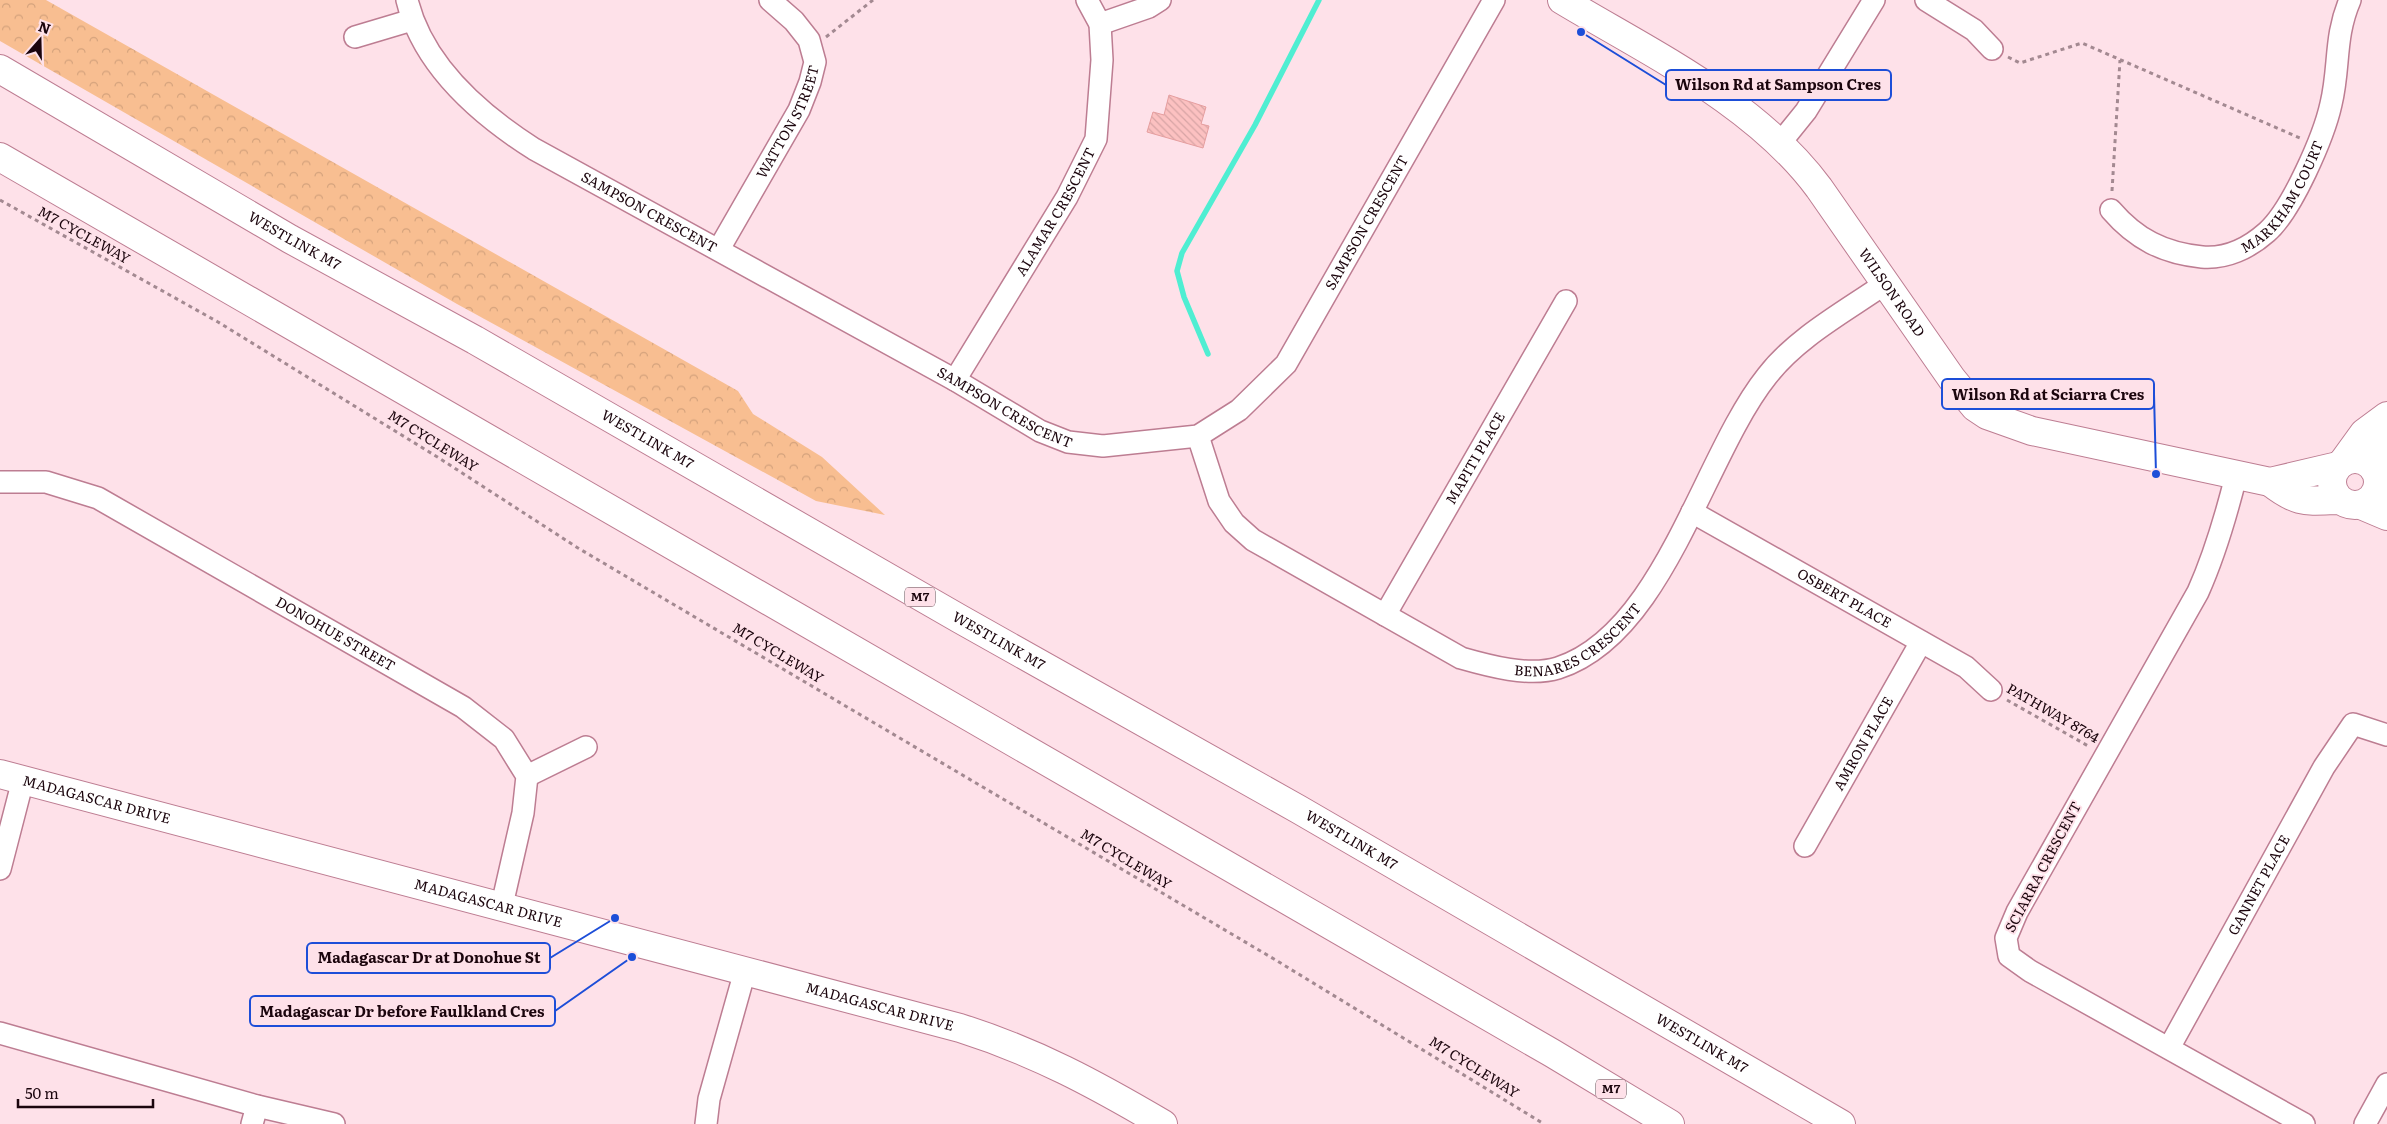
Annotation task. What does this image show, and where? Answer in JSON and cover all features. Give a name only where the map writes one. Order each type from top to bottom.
[{"type":"main road","name":"WILSON ROAD","points":[[1562,0],[1738,107],[1781,142],[1810,175],[1952,380],[1975,407],[1987,415],[2032,431],[2270,482],[2356,459],[2370,464],[2380,480]]},
{"type":"main road","name":"WESTLINK M7","points":[[0,69],[290,239],[475,340],[952,615],[1298,809],[1841,1124]]},
{"type":"main road","name":"M7","points":[[0,157],[1526,1038],[1670,1124]]},
{"type":"main road","points":[[2387,416],[2364,433],[2340,464],[2332,478],[2332,486],[2350,502],[2374,496],[2380,480],[2387,423]]},
{"type":"main road","name":"WILSON ROAD","points":[[2270,482],[2289,497],[2310,501],[2350,502],[2387,516]]},
{"type":"main road","name":"MADAGASCAR DRIVE","points":[[11,777],[502,905],[960,1028],[1016,1046],[1081,1076],[1163,1124]]},
{"type":"street","name":"SAMPSON CRESCENT","points":[[407,0],[412,20],[435,59],[464,95],[500,127],[534,149],[955,380],[1013,417],[1068,442],[1103,446],[1198,436],[1239,410],[1286,364],[1494,0]]},
{"type":"street","name":"WATTON STREET","points":[[719,249],[799,110],[810,82],[815,62],[809,40],[794,22],[770,0]]},
{"type":"street","name":"ALAMAR CRESCENT","points":[[955,380],[1067,197],[1096,139],[1102,83],[1100,24],[1087,0]]},
{"type":"street","points":[[1100,24],[1149,7],[1160,0]]},
{"type":"street","points":[[1781,142],[1806,111],[1874,0]]},
{"type":"street","points":[[1926,0],[1974,30],[1992,49]]},
{"type":"street","name":"MARKHAM COURT","points":[[2111,210],[2128,229],[2157,246],[2188,255],[2217,258],[2246,248],[2268,231],[2296,190],[2326,126],[2332,101],[2338,42],[2350,0]]},
{"type":"street","points":[[355,37],[412,20]]},
{"type":"street","name":"BENARES CRESCENT","points":[[1198,436],[1220,501],[1234,523],[1254,540],[1461,658],[1494,668],[1528,671],[1557,668],[1589,652],[1615,631],[1636,607],[1658,574],[1748,402],[1767,374],[1812,335],[1886,283]]},
{"type":"street","name":"MAPITI PLACE","points":[[1385,615],[1566,301]]},
{"type":"street","name":"SCIARRA CRESCENT","points":[[2236,476],[2225,522],[2212,561],[2198,592],[2104,755],[2017,912],[2006,938],[2009,956],[2030,971],[2304,1124]]},
{"type":"street","name":"DONOHUE STREET","points":[[0,482],[46,482],[98,498],[463,706],[504,739],[527,776]]},
{"type":"street","name":"OSBERT PLACE","points":[[1692,512],[1966,667],[1991,690]]},
{"type":"street","name":"AMRON PLACE","points":[[1805,846],[1921,642]]},
{"type":"street","name":"GANNET PLACE","points":[[2169,1048],[2324,768],[2353,724],[2387,735]]},
{"type":"street","points":[[502,905],[523,813],[527,776],[586,747]]},
{"type":"street","points":[[0,869],[11,777]]},
{"type":"street","points":[[706,1124],[709,1099],[745,971]]},
{"type":"street","points":[[0,1033],[255,1115],[334,1124]]},
{"type":"street","points":[[2366,1124],[2387,1084]]},
{"type":"path","points":[[812,49],[873,0]]},
{"type":"path","points":[[1992,49],[2020,63],[2082,43],[2317,146]]},
{"type":"path","points":[[2111,210],[2120,60]]},
{"type":"path","name":"M7 CYCLEWAY","points":[[0,200],[218,322],[439,458],[578,548],[1291,969],[1544,1124]]},
{"type":"path","name":"PATHWAY 8764","points":[[1991,690],[2104,755]]},
{"type":"green space","points":[[0,0],[46,0],[738,391],[753,414],[822,457],[885,515],[816,501],[457,304],[0,41]]},
{"type":"building","points":[[1169,95],[1206,107],[1201,124],[1209,126],[1203,148],[1147,132],[1153,112],[1164,115]]},
{"type":"waterway","points":[[1208,354],[1184,297],[1177,271],[1182,253],[1255,125],[1319,0]]},
{"type":"place","name":"Wilson Rd at Sampson Cres","points":[[1581,32]]},
{"type":"place","name":"Wilson Rd at Sciarra Cres","points":[[2156,474]]},
{"type":"place","name":"Madagascar Dr at Donohue St","points":[[615,918]]},
{"type":"place","name":"Madagascar Dr before Faulkland Cres","points":[[632,957]]}]
